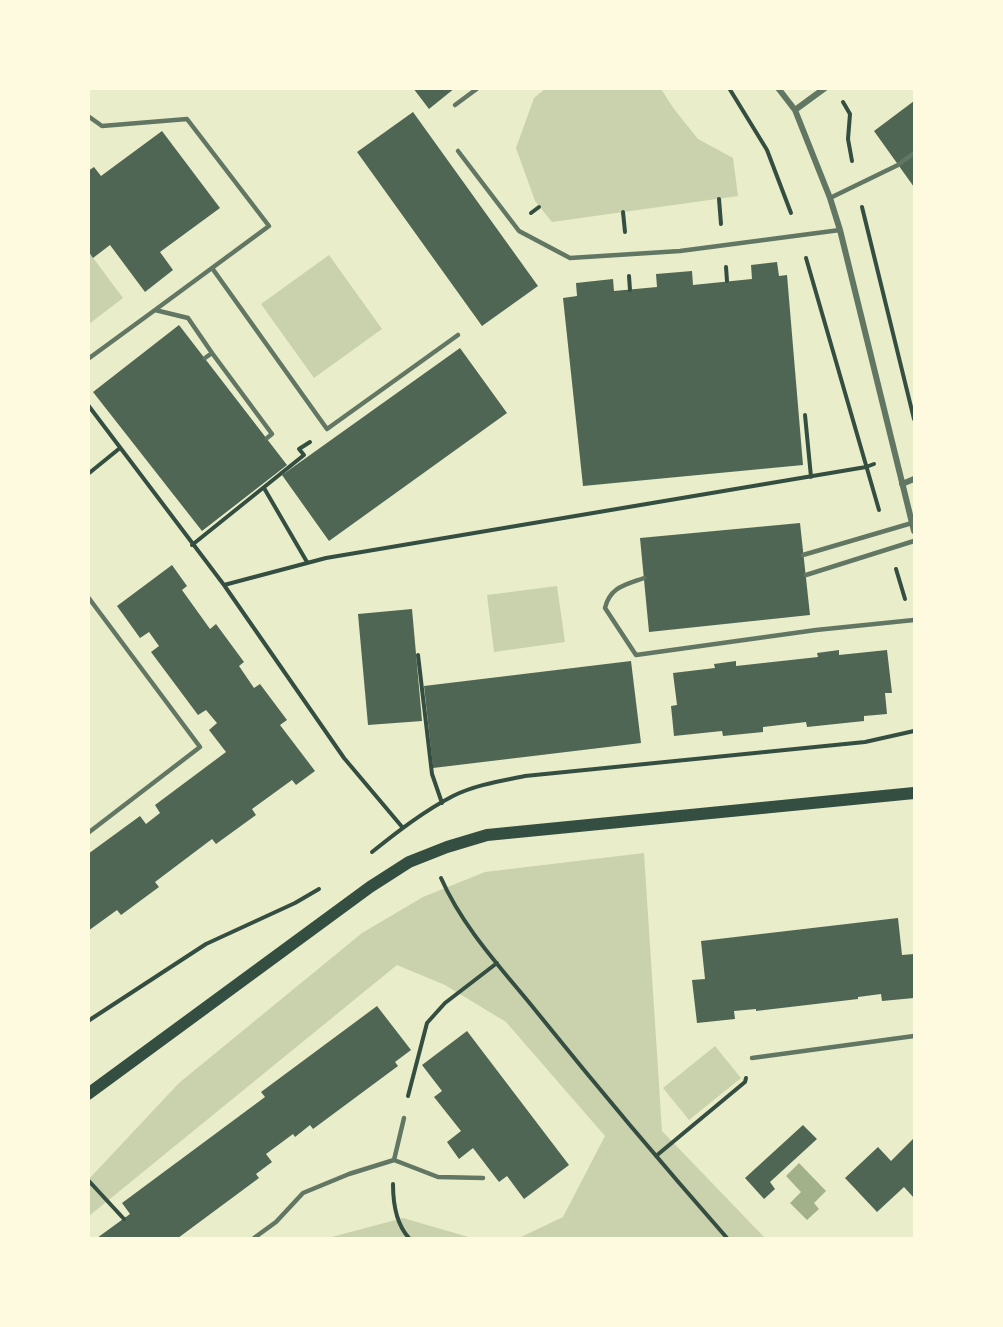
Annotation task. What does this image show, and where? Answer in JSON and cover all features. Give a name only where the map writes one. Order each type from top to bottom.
[{"type":"main road","points":[[88,1094],[370,887],[409,862],[434,852],[487,835],[915,793]]},
{"type":"street","points":[[778,88],[795,110],[830,198],[840,230],[915,531]]},
{"type":"street","points":[[795,110],[825,88]]},
{"type":"street","points":[[902,483],[915,480]]},
{"type":"lane","points":[[455,105],[478,88]]},
{"type":"lane","points":[[88,116],[102,126],[187,119],[269,226],[88,359]]},
{"type":"lane","points":[[458,151],[519,231],[570,258],[680,251],[840,230]]},
{"type":"lane","points":[[830,198],[898,165],[915,153]]},
{"type":"lane","points":[[212,268],[327,429],[458,335]]},
{"type":"lane","points":[[154,310],[188,318],[272,434],[267,438]]},
{"type":"lane","points":[[205,358],[212,353]]},
{"type":"lane","points":[[803,555],[912,523]]},
{"type":"lane","points":[[806,575],[915,541]]},
{"type":"lane","points":[[644,578],[613,592],[608,596],[605,608],[636,655],[816,630],[913,620]]},
{"type":"lane","points":[[88,597],[200,747],[88,833]]},
{"type":"lane","points":[[752,1058],[915,1036]]},
{"type":"lane","points":[[394,1161],[404,1118]]},
{"type":"lane","points":[[254,1239],[276,1222],[303,1193],[349,1174],[394,1161],[438,1177],[483,1178]]},
{"type":"path","points":[[737,88],[730,90],[767,150],[799,237],[886,531]]},
{"type":"path","points":[[840,97],[850,114],[848,139],[857,186],[915,419]]},
{"type":"path","points":[[88,405],[224,585],[344,758],[403,828]]},
{"type":"path","points":[[805,415],[811,477]]},
{"type":"path","points":[[192,545],[304,455],[299,449],[327,429]]},
{"type":"path","points":[[88,474],[120,448]]},
{"type":"path","points":[[224,585],[326,558],[866,467]]},
{"type":"path","points":[[264,488],[307,563]]},
{"type":"path","points":[[891,548],[913,620]]},
{"type":"path","points":[[418,655],[432,774],[442,803]]},
{"type":"path","points":[[434,852],[449,896],[481,944],[727,1239]]},
{"type":"path","points":[[404,1118],[415,1064],[427,1023],[445,1003],[497,963]]},
{"type":"path","points":[[656,1156],[745,1082],[752,1058]]},
{"type":"path","points":[[394,1161],[393,1197],[400,1229],[409,1239]]},
{"type":"path","points":[[88,1180],[124,1219]]},
{"type":"shaded area","points":[[545,89],[661,89],[698,139],[733,158],[738,196],[552,222],[535,201],[516,148],[534,98]]},
{"type":"shaded area","points":[[88,251],[123,298],[89,324],[88,324]]},
{"type":"shaded area","points":[[329,255],[382,329],[314,378],[261,304]]},
{"type":"shaded area","points":[[557,586],[565,642],[494,652],[487,595]]},
{"type":"shaded area","points":[[644,853],[662,1131],[765,1238],[519,1238],[563,1217],[605,1136],[506,1022],[445,985],[397,965],[89,1216],[88,1180],[179,1083],[362,933],[423,897],[485,872]]},
{"type":"shaded area","points":[[715,1046],[741,1078],[689,1120],[663,1088]]},
{"type":"shaded area","points":[[799,1163],[826,1191],[814,1203],[819,1209],[807,1220],[790,1203],[801,1192],[786,1176]]},
{"type":"shaded area","points":[[403,1218],[472,1238],[328,1238]]},
{"type":"building","points":[[413,88],[455,88],[429,109]]},
{"type":"building","points":[[914,101],[914,187],[874,131]]},
{"type":"building","points":[[413,112],[538,286],[482,326],[357,152]]},
{"type":"building","points":[[162,131],[220,208],[160,252],[173,270],[145,292],[110,245],[93,258],[88,251],[88,171],[94,167],[101,176]]},
{"type":"building","points":[[777,262],[779,276],[787,275],[803,465],[583,486],[563,298],[577,296],[576,283],[613,279],[614,291],[657,287],[656,274],[692,271],[693,285],[752,279],[751,265]]},
{"type":"building","points":[[179,325],[287,465],[202,531],[93,392]]},
{"type":"building","points":[[460,348],[507,413],[329,541],[282,475]]},
{"type":"building","points":[[800,523],[810,615],[649,632],[640,538]]},
{"type":"building","points":[[172,565],[187,586],[182,590],[210,629],[216,624],[244,662],[239,666],[254,688],[260,684],[287,720],[280,725],[315,771],[296,785],[292,780],[252,809],[256,815],[216,844],[212,839],[155,882],[159,887],[121,915],[117,910],[88,931],[88,854],[140,816],[146,824],[160,813],[155,805],[226,752],[209,730],[217,723],[206,710],[198,715],[151,652],[159,646],[149,632],[140,638],[117,606]]},
{"type":"building","points":[[412,609],[422,721],[368,725],[358,614]]},
{"type":"building","points":[[839,650],[839,655],[887,650],[892,693],[885,693],[887,714],[864,716],[864,721],[807,727],[806,722],[763,727],[763,732],[723,736],[722,731],[674,736],[671,706],[677,705],[673,673],[715,668],[714,664],[736,661],[736,666],[818,657],[817,653]]},
{"type":"building","points":[[631,661],[641,743],[433,768],[424,686]]},
{"type":"building","points":[[898,918],[902,955],[914,954],[914,998],[882,1001],[881,994],[858,997],[858,999],[756,1011],[756,1009],[734,1011],[735,1019],[697,1023],[692,980],[705,979],[701,941]]},
{"type":"building","points":[[377,1006],[411,1050],[395,1062],[398,1066],[313,1129],[310,1125],[295,1137],[293,1134],[266,1154],[272,1162],[256,1174],[259,1178],[178,1238],[97,1238],[130,1214],[122,1203],[265,1097],[261,1092]]},
{"type":"building","points":[[467,1031],[569,1165],[524,1199],[507,1176],[499,1182],[473,1148],[459,1159],[447,1142],[461,1131],[434,1097],[442,1091],[422,1065]]},
{"type":"building","points":[[803,1125],[817,1139],[770,1182],[775,1189],[764,1199],[745,1178]]},
{"type":"building","points":[[914,1138],[914,1198],[904,1187],[877,1212],[845,1178],[878,1147],[891,1161]]}]
